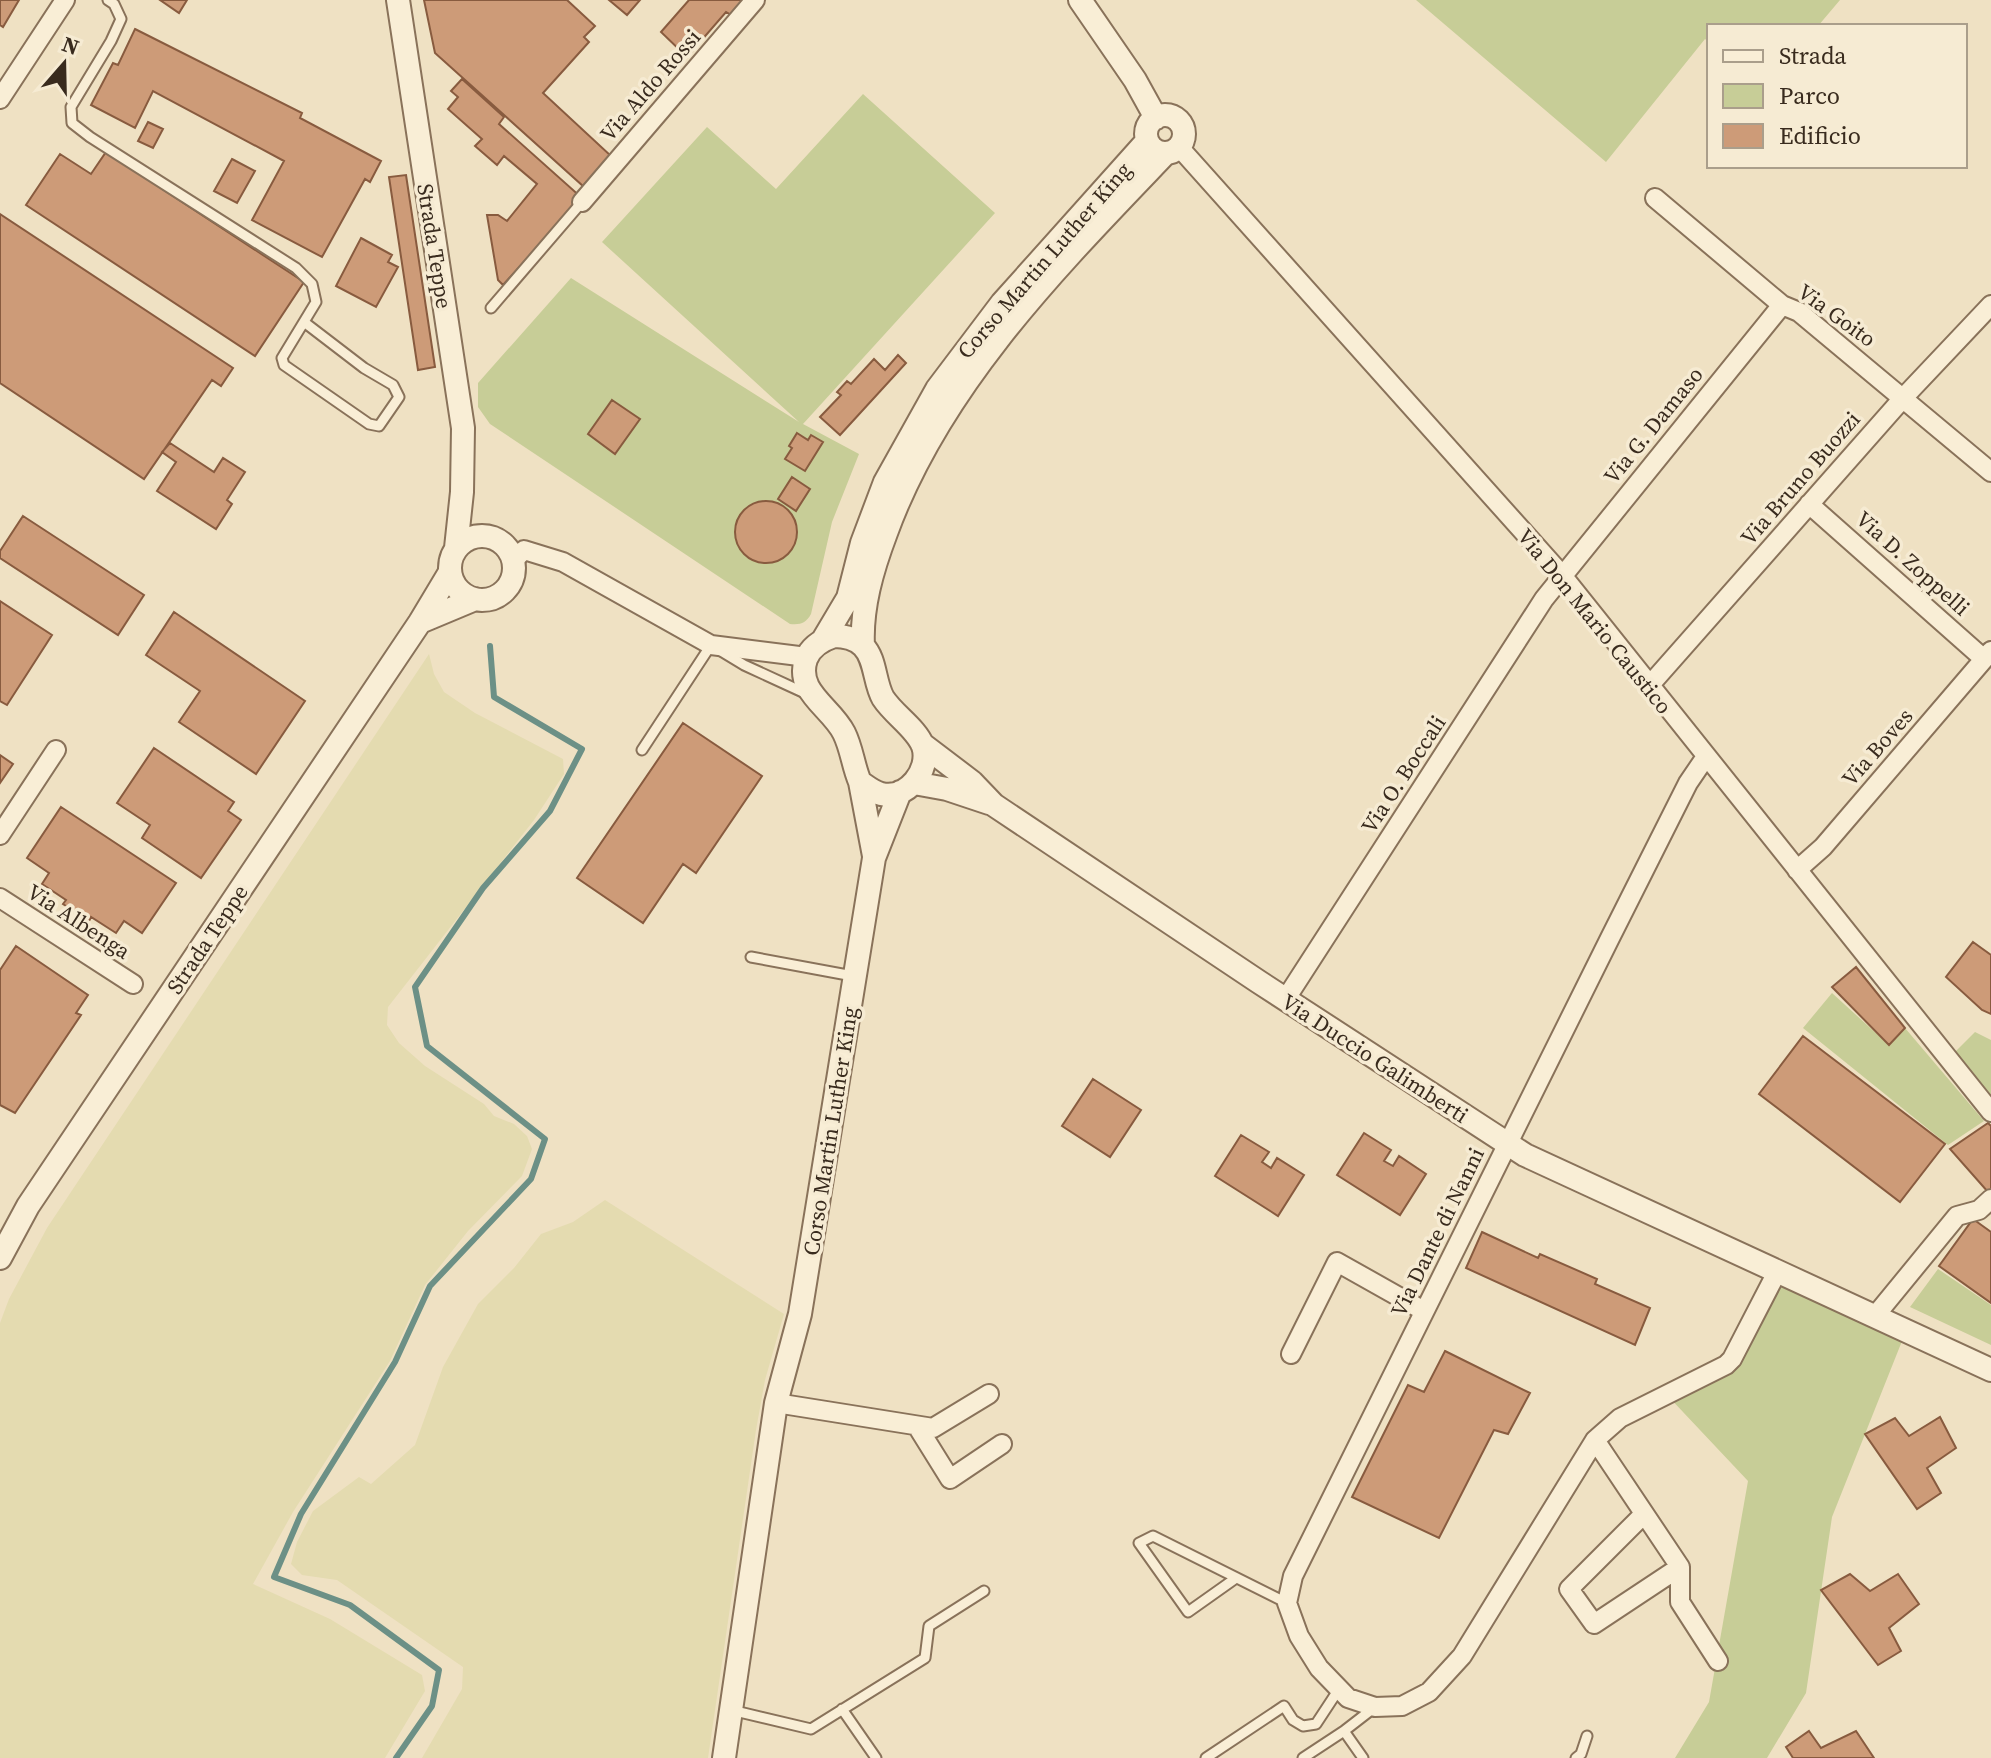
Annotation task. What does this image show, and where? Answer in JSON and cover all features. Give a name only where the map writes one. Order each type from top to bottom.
[{"type":"street","points":[[0,99],[65,0]]},
{"type":"street","name":"Strada Teppe","points":[[398,0],[463,428],[462,492],[456,548]]},
{"type":"street","name":"Via Aldo Rossi","points":[[582,202],[755,0]]},
{"type":"street","points":[[1080,0],[1133,77],[1156,118],[1166,116],[1180,123],[1184,136],[1173,150]]},
{"type":"street","name":"Corso Martin Luther King","points":[[1156,118],[1147,130],[1147,141],[1155,150],[1173,150]]},
{"type":"street","name":"Corso Martin Luther King","points":[[807,657],[823,640],[848,598],[862,543],[885,482],[930,400],[1002,303],[1147,141]]},
{"type":"street","name":"Corso Martin Luther King","points":[[863,646],[863,617],[880,549],[902,490],[937,427],[1020,312],[1173,150]]},
{"type":"street","name":"Via Don Mario Caustico","points":[[1173,150],[1562,575],[1705,758],[1991,1112]]},
{"type":"street","name":"Via Goito","points":[[1655,198],[1782,305],[1799,312],[1904,397],[1991,472]]},
{"type":"street","name":"Via G. Damaso","points":[[1562,575],[1782,305]]},
{"type":"street","name":"Via Bruno Buozzi","points":[[1649,686],[1904,397],[1991,305]]},
{"type":"street","points":[[420,622],[475,599],[496,596],[504,590],[514,572],[509,551],[492,537],[462,492]]},
{"type":"street","name":"Via D. Zoppelli","points":[[1809,504],[1988,655]]},
{"type":"street","points":[[475,599],[458,590],[450,564],[456,548],[472,537],[492,537]]},
{"type":"street","points":[[513,561],[524,550],[563,562],[711,645],[807,657],[803,673],[806,686],[814,697]]},
{"type":"street","name":"Strada Teppe","points":[[0,1258],[28,1206],[420,622],[450,572]]},
{"type":"street","name":"Via O. Boccali","points":[[1285,1000],[1562,575]]},
{"type":"street","points":[[823,640],[843,636],[863,646]]},
{"type":"street","name":"Via Duccio Galimberti","points":[[863,646],[870,655],[881,695],[891,710],[922,744],[972,782],[994,805],[1507,1144],[1991,1370]]},
{"type":"street","name":"Via Boves","points":[[1797,870],[1823,847],[1988,655]]},
{"type":"street","name":"Corso Martin Luther King","points":[[814,697],[845,734],[860,782],[874,858]]},
{"type":"street","name":"Corso Martin Luther King","points":[[724,1758],[776,1403],[800,1314],[874,858],[907,787],[923,768],[925,755],[922,744]]},
{"type":"street","points":[[0,835],[56,750]]},
{"type":"street","name":"Via Dante di Nanni","points":[[1287,1603],[1293,1576],[1424,1311],[1688,783],[1705,758]]},
{"type":"street","name":"Via Duccio Galimberti","points":[[860,782],[883,794],[907,787],[957,791],[994,805]]},
{"type":"street","name":"Via Albenga","points":[[0,898],[133,984]]},
{"type":"street","points":[[1875,1316],[1957,1216],[1979,1210],[1991,1199]]},
{"type":"street","points":[[1291,1354],[1337,1262],[1424,1311]]},
{"type":"street","points":[[1287,1603],[1299,1636],[1319,1668],[1348,1698],[1375,1707],[1402,1706],[1429,1692],[1462,1656],[1595,1440],[1606,1427],[1620,1418],[1726,1365],[1777,1272]]},
{"type":"street","points":[[776,1403],[933,1428],[989,1394]]},
{"type":"street","points":[[917,1426],[950,1479],[1002,1444]]},
{"type":"street","points":[[1595,1440],[1680,1567],[1680,1602],[1718,1661]]},
{"type":"street","points":[[1644,1514],[1569,1589],[1594,1624],[1680,1567]]},
{"type":"lane","points":[[108,0],[114,4],[121,19],[71,107],[72,123],[296,268],[312,284],[316,302],[282,358],[284,365],[369,424],[379,426],[399,397],[393,385],[364,368],[304,322]]},
{"type":"lane","points":[[491,308],[582,202]]},
{"type":"lane","points":[[642,750],[711,645],[744,665],[814,697]]},
{"type":"lane","points":[[751,957],[856,977]]},
{"type":"lane","points":[[1236,1578],[1188,1612],[1139,1543],[1153,1536],[1287,1603]]},
{"type":"lane","points":[[731,1710],[811,1729],[925,1658],[929,1626],[984,1591]]},
{"type":"lane","points":[[1206,1758],[1284,1706],[1293,1720],[1303,1726],[1316,1724],[1339,1688]]},
{"type":"lane","points":[[1303,1758],[1375,1707]]},
{"type":"lane","points":[[842,1709],[876,1758]]},
{"type":"lane","points":[[1344,1731],[1363,1758]]},
{"type":"lane","points":[[1576,1758],[1581,1754],[1587,1736]]},
{"type":"shaded area","points":[[429,654],[434,674],[444,692],[475,713],[563,759],[564,774],[534,820],[388,1007],[387,1025],[399,1043],[425,1066],[484,1104],[494,1116],[514,1124],[527,1136],[532,1149],[522,1176],[468,1231],[425,1285],[390,1361],[293,1512],[253,1584],[330,1619],[422,1675],[425,1691],[385,1758],[0,1758],[0,1323],[9,1299],[47,1228]]},
{"type":"shaded area","points":[[605,1200],[784,1314],[765,1380],[756,1430],[708,1758],[422,1758],[462,1689],[463,1667],[337,1580],[302,1575],[291,1564],[297,1542],[313,1511],[359,1477],[371,1484],[415,1445],[443,1367],[478,1304],[514,1268],[541,1234],[573,1222]]},
{"type":"green space","points":[[1416,0],[1840,0],[1820,24],[1707,24],[1707,40],[1705,39],[1606,162]]},
{"type":"green space","points":[[863,94],[995,213],[803,424],[859,454],[832,522],[811,614],[803,623],[790,624],[490,424],[478,407],[478,383],[571,278],[799,422],[602,242],[707,127],[776,189]]},
{"type":"green space","points":[[1832,993],[1889,1045],[1905,1028],[1984,1121],[1948,1145],[1803,1028]]},
{"type":"green space","points":[[1975,1032],[1991,1040],[1991,1101],[1952,1055]]},
{"type":"green space","points":[[1938,1269],[1991,1305],[1991,1345],[1910,1307]]},
{"type":"green space","points":[[1777,1272],[1906,1331],[1832,1517],[1806,1693],[1767,1758],[1675,1758],[1709,1702],[1748,1481],[1667,1395],[1726,1365]]},
{"type":"building","points":[[0,0],[19,0],[3,27],[0,25]]},
{"type":"building","points":[[160,0],[187,0],[179,13]]},
{"type":"building","points":[[424,0],[567,0],[595,26],[584,37],[589,42],[543,93],[611,156],[583,186],[435,53]]},
{"type":"building","points":[[609,0],[640,0],[627,15]]},
{"type":"building","points":[[689,0],[746,0],[733,16],[726,12],[687,57],[661,32]]},
{"type":"building","points":[[135,29],[302,113],[300,118],[381,161],[370,182],[365,179],[322,257],[252,220],[284,161],[153,91],[135,128],[91,105],[113,63],[118,65]]},
{"type":"building","points":[[462,79],[504,117],[499,124],[582,198],[503,285],[498,280],[487,215],[498,215],[507,221],[537,184],[504,156],[497,165],[475,146],[482,139],[448,109],[458,97],[451,91]]},
{"type":"building","points":[[148,122],[163,129],[153,148],[138,141]]},
{"type":"building","points":[[106,152],[304,282],[255,356],[26,205],[60,154],[91,174]]},
{"type":"building","points":[[232,159],[255,171],[237,203],[214,191]]},
{"type":"building","points":[[406,175],[435,367],[418,370],[389,177]]},
{"type":"building","points":[[0,214],[233,368],[221,386],[212,380],[144,479],[0,383]]},
{"type":"building","points":[[361,238],[392,255],[388,262],[398,267],[376,307],[336,286]]},
{"type":"building","points":[[898,355],[906,363],[840,435],[820,417],[841,395],[837,392],[847,381],[851,384],[874,359],[885,370]]},
{"type":"building","points":[[612,400],[640,419],[615,454],[588,434]]},
{"type":"building","points":[[797,433],[808,440],[811,435],[823,442],[805,471],[785,459]]},
{"type":"building","points":[[170,443],[214,472],[223,458],[245,472],[227,500],[232,504],[216,529],[157,491],[176,462],[162,452]]},
{"type":"building","points":[[792,477],[810,489],[796,511],[778,499]]},
{"type":"building","points":[[766,501],[788,510],[797,532],[788,554],[766,563],[744,554],[735,532],[744,510]]},
{"type":"building","points":[[23,516],[144,595],[118,635],[0,558],[0,551]]},
{"type":"building","points":[[0,601],[52,635],[7,705],[0,701]]},
{"type":"building","points":[[174,612],[305,701],[256,774],[179,722],[200,691],[146,655]]},
{"type":"building","points":[[683,723],[762,776],[696,873],[683,864],[643,923],[577,878]]},
{"type":"building","points":[[154,748],[234,802],[228,811],[241,820],[201,878],[142,838],[150,825],[117,803]]},
{"type":"building","points":[[0,755],[13,764],[0,783]]},
{"type":"building","points":[[61,807],[176,883],[142,933],[124,921],[116,933],[91,917],[89,921],[63,904],[66,900],[42,884],[49,873],[27,858]]},
{"type":"building","points":[[1973,942],[1991,955],[1991,1014],[1982,1010],[1946,977]]},
{"type":"building","points":[[16,946],[88,995],[76,1013],[81,1015],[15,1113],[0,1105],[0,970]]},
{"type":"building","points":[[1856,967],[1905,1028],[1889,1045],[1832,987]]},
{"type":"building","points":[[1803,1036],[1945,1144],[1900,1202],[1759,1094]]},
{"type":"building","points":[[1093,1079],[1141,1110],[1110,1157],[1062,1126]]},
{"type":"building","points":[[1988,1123],[1991,1126],[1991,1189],[1988,1192],[1950,1149]]},
{"type":"building","points":[[1364,1133],[1391,1150],[1384,1161],[1393,1166],[1399,1156],[1426,1174],[1400,1215],[1337,1175]]},
{"type":"building","points":[[1241,1135],[1269,1152],[1262,1162],[1271,1168],[1277,1158],[1304,1175],[1278,1216],[1215,1176]]},
{"type":"building","points":[[1973,1219],[1991,1232],[1991,1303],[1939,1266]]},
{"type":"building","points":[[1482,1232],[1538,1258],[1540,1254],[1597,1279],[1595,1284],[1650,1308],[1635,1345],[1466,1268]]},
{"type":"building","points":[[1445,1351],[1530,1393],[1508,1434],[1494,1430],[1439,1538],[1352,1497],[1408,1385],[1424,1392]]},
{"type":"building","points":[[1940,1417],[1956,1448],[1927,1468],[1941,1493],[1917,1509],[1865,1434],[1895,1418],[1909,1436]]},
{"type":"building","points":[[1850,1574],[1870,1591],[1898,1574],[1919,1604],[1889,1628],[1901,1651],[1878,1665],[1821,1590]]},
{"type":"building","points":[[1809,1731],[1821,1748],[1856,1731],[1874,1758],[1793,1758],[1786,1747]]},
{"type":"waterway","points":[[396,1758],[432,1706],[439,1670],[350,1605],[274,1577],[301,1514],[395,1362],[430,1286],[531,1179],[545,1139],[427,1046],[415,987],[483,888],[550,811],[582,749],[494,697],[490,646]]}]
